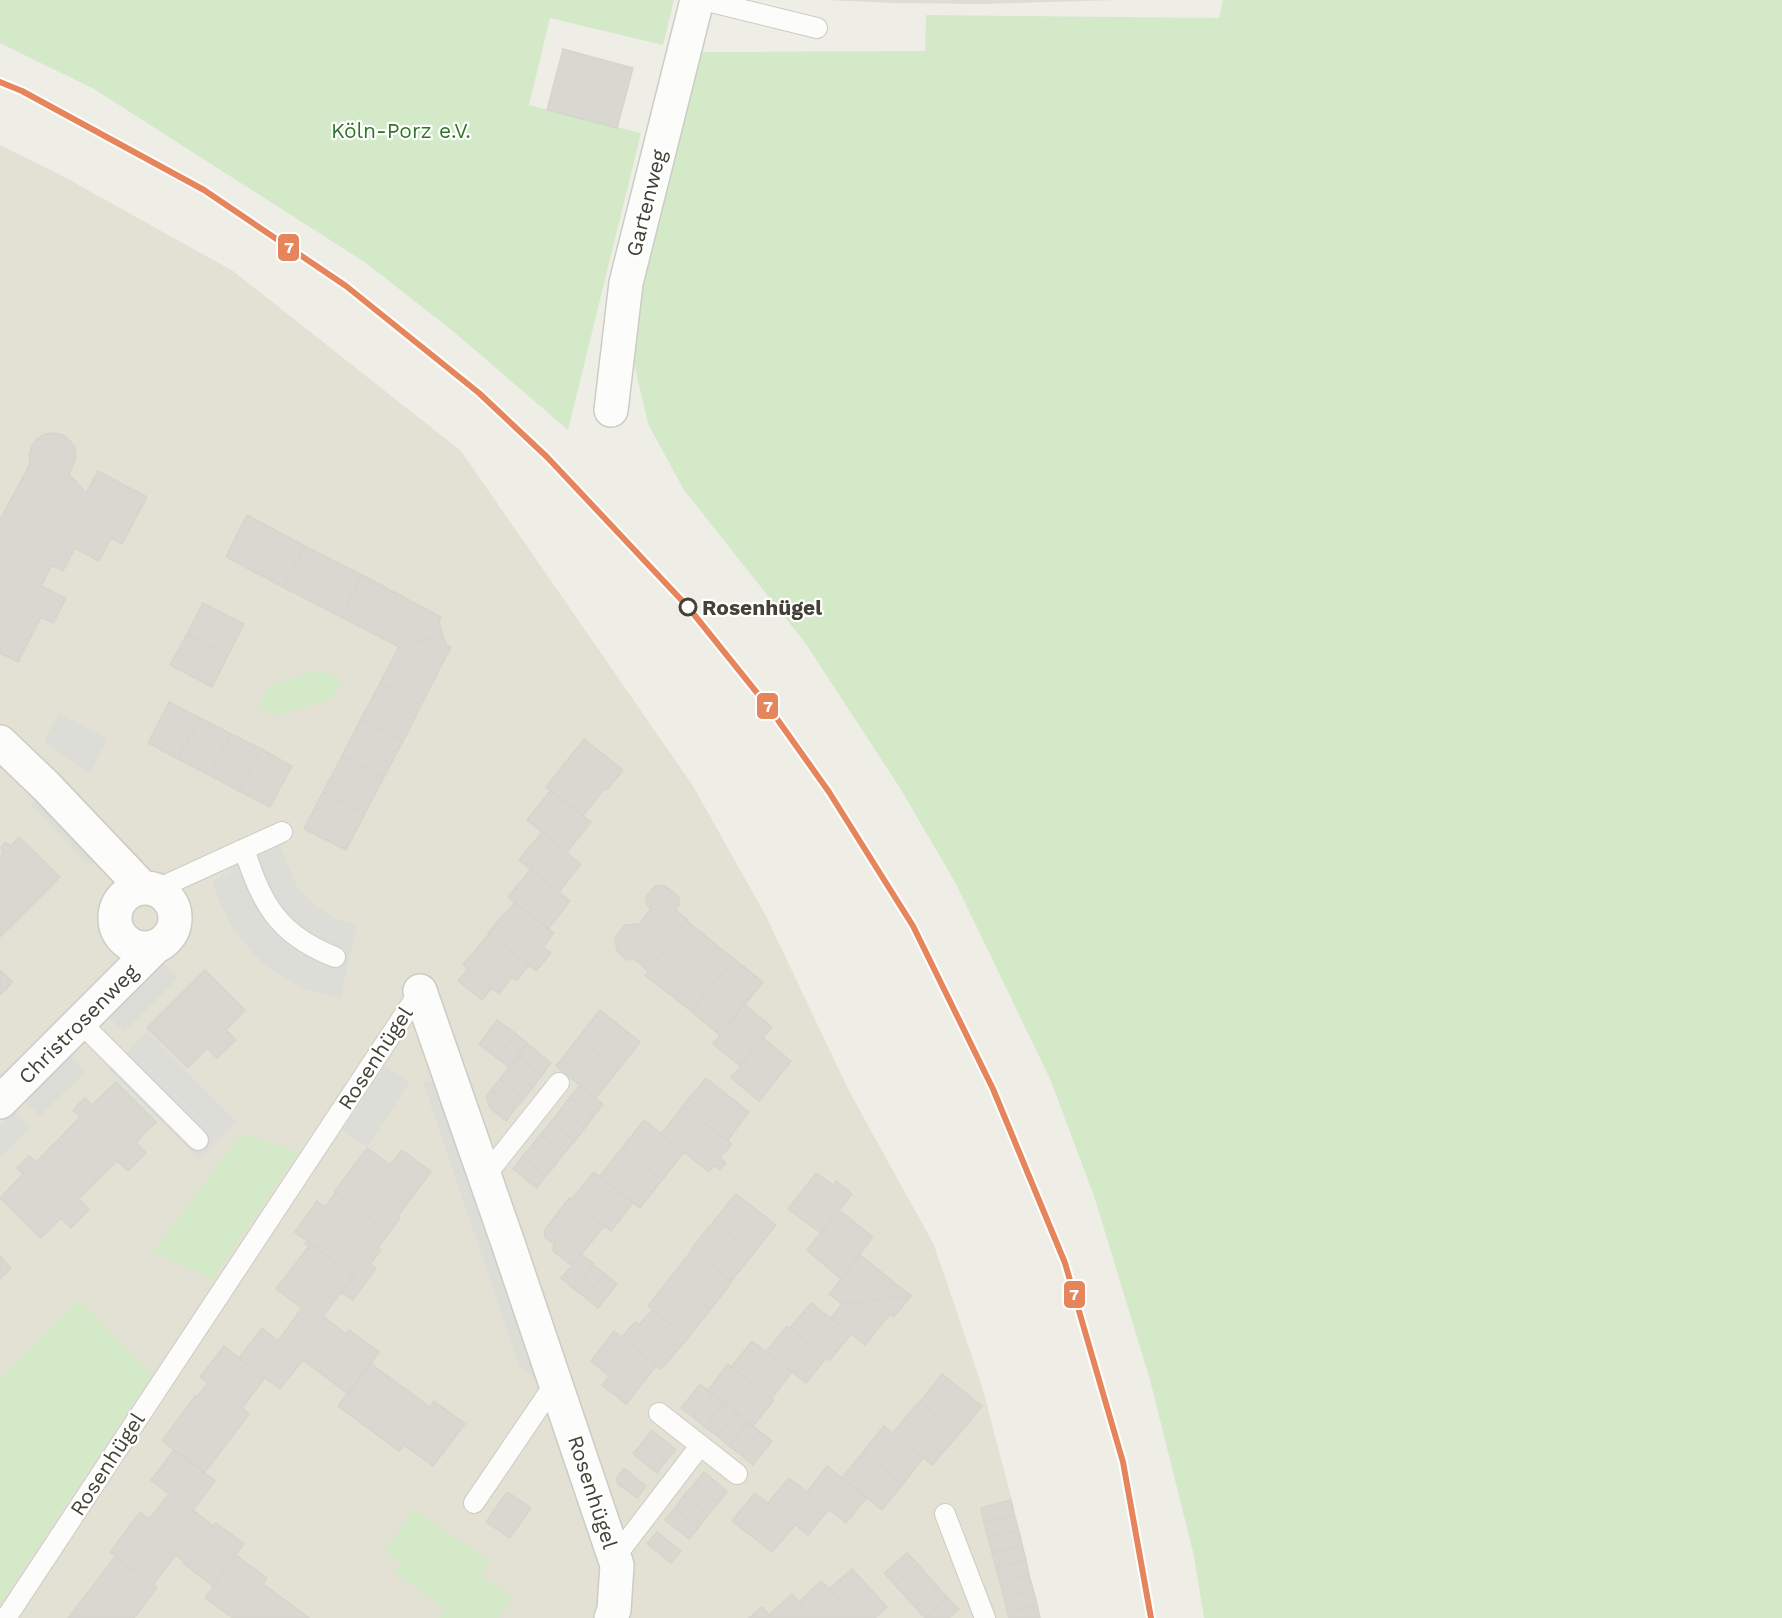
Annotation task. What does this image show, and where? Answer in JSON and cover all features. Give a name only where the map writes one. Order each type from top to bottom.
[{"type":"street","name":"Gartenweg","points":[[611,410],[626,283],[697,0]]},
{"type":"street","name":"Christrosenweg","points":[[0,742],[150,888],[166,896],[173,905],[176,916],[172,932],[166,941],[145,949],[134,947],[122,938],[117,929],[115,914],[118,904],[131,890],[150,888]]},
{"type":"street","name":"Christrosenweg","points":[[0,1102],[156,946]]},
{"type":"street","name":"Rosenhügel","points":[[420,991],[615,1557],[617,1565],[614,1610],[611,1618]]},
{"type":"lane","points":[[703,0],[817,28]]},
{"type":"lane","points":[[150,888],[282,832]]},
{"type":"lane","points":[[244,849],[267,907],[290,932],[313,949],[335,957]]},
{"type":"lane","name":"Rosenhügel","points":[[6,1618],[420,991]]},
{"type":"lane","points":[[80,1022],[198,1140]]},
{"type":"lane","points":[[485,1176],[559,1083]]},
{"type":"lane","points":[[474,1503],[556,1382]]},
{"type":"lane","points":[[659,1413],[736,1474]]},
{"type":"lane","points":[[615,1557],[700,1446]]},
{"type":"lane","points":[[945,1514],[985,1618]]},
{"type":"shaded area","points":[[825,0],[1117,0],[981,4]]},
{"type":"shaded area","points":[[0,145],[57,173],[233,271],[461,451],[693,786],[766,916],[849,1091],[934,1245],[982,1386],[1022,1539],[1036,1618],[0,1618]]},
{"type":"shaded area","points":[[59,713],[108,739],[89,774],[44,741]]},
{"type":"shaded area","points":[[40,796],[98,858],[90,866],[31,805]]},
{"type":"shaded area","points":[[279,844],[297,886],[314,905],[334,918],[357,925],[340,999],[302,988],[263,964],[233,930],[217,896],[212,881],[232,873],[229,863]]},
{"type":"shaded area","points":[[163,962],[178,978],[124,1032],[108,1017]]},
{"type":"shaded area","points":[[147,1032],[237,1122],[199,1160],[109,1070]]},
{"type":"shaded area","points":[[70,1055],[86,1071],[40,1116],[25,1101]]},
{"type":"shaded area","points":[[384,1066],[410,1082],[367,1147],[342,1131]]},
{"type":"shaded area","points":[[433,1080],[536,1379],[520,1367],[423,1083]]},
{"type":"shaded area","points":[[14,1111],[30,1127],[0,1158],[0,1126]]},
{"type":"green space","name":"Köln-Porz e.V.","points":[[0,0],[674,0],[663,45],[550,18],[529,105],[641,133],[568,430],[454,332],[366,263],[94,89],[0,43]]},
{"type":"green space","points":[[1223,0],[1782,0],[1782,1618],[1204,1618],[1194,1556],[1150,1380],[1095,1199],[1051,1081],[955,882],[900,788],[806,644],[684,490],[648,424],[631,350],[689,52],[925,51],[926,15],[1219,18]]},
{"type":"green space","points":[[320,669],[342,680],[331,699],[276,716],[258,707],[270,686]]},
{"type":"green space","points":[[242,1133],[298,1152],[213,1279],[153,1252]]},
{"type":"green space","points":[[79,1300],[152,1375],[0,1604],[0,1379]]},
{"type":"green space","points":[[413,1509],[491,1561],[481,1576],[512,1597],[498,1618],[439,1618],[445,1608],[394,1573],[401,1563],[385,1551]]},
{"type":"building","points":[[563,49],[633,68],[617,128],[547,110]]},
{"type":"building","points":[[45,434],[63,435],[75,448],[76,458],[69,474],[86,493],[98,471],[147,497],[122,544],[111,538],[99,561],[75,548],[63,571],[52,565],[41,586],[66,598],[53,623],[41,617],[18,662],[0,653],[0,520],[30,464],[29,455],[32,446]]},
{"type":"building","points":[[247,515],[305,546],[283,587],[226,557]]},
{"type":"building","points":[[305,546],[362,575],[341,617],[283,587]]},
{"type":"building","points":[[362,575],[441,617],[439,621],[442,633],[399,647],[341,617]]},
{"type":"building","points":[[203,603],[244,624],[228,655],[187,634]]},
{"type":"building","points":[[442,633],[446,644],[451,647],[421,705],[380,683],[399,647]]},
{"type":"building","points":[[187,634],[228,655],[212,687],[170,665]]},
{"type":"building","points":[[380,683],[421,705],[403,741],[361,719]]},
{"type":"building","points":[[169,702],[200,718],[178,759],[148,743]]},
{"type":"building","points":[[200,718],[231,734],[209,775],[178,759]]},
{"type":"building","points":[[361,719],[403,741],[384,777],[342,756]]},
{"type":"building","points":[[231,734],[261,749],[239,791],[209,775]]},
{"type":"building","points":[[584,739],[623,770],[583,816],[546,787]]},
{"type":"building","points":[[261,749],[292,766],[270,807],[239,791]]},
{"type":"building","points":[[342,756],[384,777],[365,813],[323,792]]},
{"type":"building","points":[[551,790],[591,822],[567,852],[527,820]]},
{"type":"building","points":[[323,792],[365,813],[346,850],[304,829]]},
{"type":"building","points":[[542,832],[581,864],[559,892],[519,860]]},
{"type":"building","points":[[19,837],[60,877],[0,937],[0,857],[3,854],[1,848],[5,843],[11,846]]},
{"type":"building","points":[[531,869],[570,901],[548,929],[508,897]]},
{"type":"building","points":[[664,885],[679,897],[679,905],[675,910],[688,920],[648,971],[634,959],[627,960],[617,951],[615,937],[625,925],[639,924],[651,909],[647,905],[646,897],[655,886]]},
{"type":"building","points":[[515,902],[554,933],[543,947],[551,953],[536,971],[488,933]]},
{"type":"building","points":[[687,921],[734,959],[691,1011],[645,975]]},
{"type":"building","points":[[489,934],[529,965],[516,981],[512,977],[499,994],[463,965]]},
{"type":"building","points":[[734,959],[763,982],[720,1035],[691,1011]]},
{"type":"building","points":[[468,969],[492,988],[482,1000],[458,981]]},
{"type":"building","points":[[0,970],[13,982],[0,995]]},
{"type":"building","points":[[205,970],[245,1010],[226,1030],[236,1040],[217,1058],[207,1048],[188,1068],[147,1028]]},
{"type":"building","points":[[744,1004],[772,1027],[740,1066],[713,1044]]},
{"type":"building","points":[[600,1010],[640,1042],[618,1070],[578,1038]]},
{"type":"building","points":[[497,1020],[516,1034],[497,1058],[479,1044]]},
{"type":"building","points":[[516,1034],[527,1043],[509,1067],[497,1058]]},
{"type":"building","points":[[578,1038],[618,1070],[596,1098],[556,1066]]},
{"type":"building","points":[[763,1038],[791,1061],[759,1101],[731,1078]]},
{"type":"building","points":[[527,1043],[551,1063],[542,1075],[518,1056]]},
{"type":"building","points":[[518,1056],[542,1075],[533,1087],[509,1067]]},
{"type":"building","points":[[509,1067],[533,1087],[524,1098],[500,1079]]},
{"type":"building","points":[[706,1078],[749,1112],[727,1141],[683,1106]]},
{"type":"building","points":[[500,1079],[524,1098],[515,1109],[491,1090]]},
{"type":"building","points":[[116,1082],[156,1122],[136,1142],[146,1153],[128,1171],[117,1161],[98,1180],[58,1140],[80,1117],[73,1110],[85,1098],[92,1105]]},
{"type":"building","points":[[580,1085],[603,1104],[594,1116],[570,1097]]},
{"type":"building","points":[[491,1090],[515,1109],[506,1121],[490,1108],[486,1097]]},
{"type":"building","points":[[570,1097],[594,1116],[585,1128],[561,1109]]},
{"type":"building","points":[[683,1106],[732,1144],[720,1158],[726,1163],[720,1169],[714,1165],[709,1172],[661,1134]]},
{"type":"building","points":[[561,1109],[585,1128],[575,1141],[551,1122]]},
{"type":"building","points":[[644,1120],[684,1152],[662,1180],[622,1148]]},
{"type":"building","points":[[551,1122],[575,1141],[565,1152],[541,1134]]},
{"type":"building","points":[[541,1134],[565,1152],[556,1164],[532,1145]]},
{"type":"building","points":[[58,1140],[98,1180],[79,1199],[89,1210],[71,1228],[61,1218],[41,1238],[0,1198],[23,1174],[17,1168],[29,1156],[36,1162]]},
{"type":"building","points":[[532,1145],[556,1164],[546,1176],[522,1157]]},
{"type":"building","points":[[367,1148],[390,1165],[402,1150],[431,1172],[398,1216],[400,1218],[389,1233],[334,1192]]},
{"type":"building","points":[[622,1148],[662,1180],[640,1208],[600,1176]]},
{"type":"building","points":[[522,1157],[546,1176],[537,1188],[513,1169]]},
{"type":"building","points":[[594,1172],[633,1203],[611,1231],[571,1200]]},
{"type":"building","points":[[816,1173],[833,1185],[836,1181],[852,1194],[821,1233],[788,1209]]},
{"type":"building","points":[[335,1193],[389,1233],[378,1248],[381,1250],[370,1264],[376,1268],[353,1300],[341,1292],[354,1276],[295,1232],[317,1201],[325,1207]]},
{"type":"building","points":[[736,1194],[776,1225],[754,1253],[714,1221]]},
{"type":"building","points":[[569,1198],[604,1226],[572,1266],[553,1251],[554,1244],[545,1237],[544,1231]]},
{"type":"building","points":[[839,1210],[873,1237],[841,1279],[807,1250]]},
{"type":"building","points":[[714,1221],[754,1253],[731,1281],[691,1249]]},
{"type":"building","points":[[308,1241],[354,1276],[323,1316],[346,1334],[349,1330],[379,1352],[348,1394],[303,1360],[280,1389],[239,1358],[262,1328],[278,1341],[302,1308],[276,1289],[309,1246],[305,1244]]},
{"type":"building","points":[[692,1250],[732,1282],[710,1310],[670,1278]]},
{"type":"building","points":[[582,1255],[594,1264],[574,1289],[561,1278]]},
{"type":"building","points":[[860,1255],[911,1296],[842,1304],[829,1294]]},
{"type":"building","points":[[0,1256],[11,1268],[0,1279]]},
{"type":"building","points":[[593,1265],[605,1274],[586,1298],[574,1289]]},
{"type":"building","points":[[605,1274],[617,1284],[598,1308],[586,1298]]},
{"type":"building","points":[[670,1278],[710,1310],[688,1338],[648,1306]]},
{"type":"building","points":[[911,1296],[894,1317],[890,1314],[865,1345],[831,1318],[842,1304]]},
{"type":"building","points":[[811,1303],[851,1334],[830,1360],[790,1328]]},
{"type":"building","points":[[652,1310],[688,1338],[661,1369],[622,1337],[635,1322],[639,1325]]},
{"type":"building","points":[[787,1326],[827,1357],[806,1383],[766,1352]]},
{"type":"building","points":[[614,1331],[657,1365],[626,1404],[602,1385],[609,1376],[591,1361]]},
{"type":"building","points":[[752,1341],[792,1372],[772,1398],[731,1367]]},
{"type":"building","points":[[224,1346],[265,1378],[242,1408],[249,1414],[205,1472],[162,1441],[195,1396],[197,1397],[208,1383],[200,1377]]},
{"type":"building","points":[[370,1363],[430,1407],[434,1401],[465,1424],[433,1466],[404,1445],[399,1451],[338,1406]]},
{"type":"building","points":[[728,1364],[774,1400],[753,1426],[708,1390]]},
{"type":"building","points":[[942,1374],[982,1406],[959,1434],[920,1402]]},
{"type":"building","points":[[700,1384],[712,1394],[693,1417],[681,1408]]},
{"type":"building","points":[[712,1394],[724,1403],[705,1427],[693,1417]]},
{"type":"building","points":[[919,1402],[959,1434],[932,1465],[893,1433]]},
{"type":"building","points":[[724,1403],[736,1413],[717,1436],[705,1427]]},
{"type":"building","points":[[736,1413],[748,1422],[729,1446],[717,1436]]},
{"type":"building","points":[[748,1422],[759,1431],[741,1455],[729,1446]]},
{"type":"building","points":[[884,1426],[923,1458],[903,1484],[863,1452]]},
{"type":"building","points":[[652,1430],[676,1450],[666,1461],[643,1442]]},
{"type":"building","points":[[759,1431],[772,1441],[753,1465],[741,1455]]},
{"type":"building","points":[[643,1442],[666,1461],[657,1473],[633,1454]]},
{"type":"building","points":[[174,1450],[215,1481],[193,1510],[213,1526],[216,1523],[244,1544],[213,1586],[176,1555],[153,1585],[110,1552],[140,1512],[149,1519],[169,1494],[151,1480]]},
{"type":"building","points":[[863,1452],[903,1484],[882,1510],[842,1478]]},
{"type":"building","points":[[827,1466],[867,1497],[846,1523],[807,1492]]},
{"type":"building","points":[[624,1468],[646,1486],[637,1498],[618,1484],[617,1478]]},
{"type":"building","points":[[704,1472],[727,1491],[718,1503],[694,1484]]},
{"type":"building","points":[[789,1478],[829,1509],[808,1535],[768,1503]]},
{"type":"building","points":[[694,1484],[718,1503],[708,1515],[684,1495]]},
{"type":"building","points":[[507,1492],[531,1508],[510,1538],[486,1522]]},
{"type":"building","points":[[755,1493],[795,1525],[772,1552],[732,1521]]},
{"type":"building","points":[[684,1495],[708,1515],[699,1527],[675,1508]]},
{"type":"building","points":[[1011,1500],[1014,1515],[984,1523],[981,1508]]},
{"type":"building","points":[[675,1508],[699,1527],[689,1539],[665,1520]]},
{"type":"building","points":[[1014,1515],[1018,1530],[988,1537],[984,1523]]},
{"type":"building","points":[[1018,1530],[1022,1545],[992,1553],[988,1537]]},
{"type":"building","points":[[657,1532],[681,1551],[671,1563],[647,1544]]},
{"type":"building","points":[[1022,1545],[1026,1560],[996,1567],[992,1553]]},
{"type":"building","points":[[907,1553],[918,1564],[895,1585],[884,1573]]},
{"type":"building","points":[[236,1555],[267,1578],[263,1584],[309,1618],[233,1618],[205,1598]]},
{"type":"building","points":[[115,1557],[157,1588],[134,1618],[68,1618]]},
{"type":"building","points":[[1026,1560],[1029,1575],[1000,1582],[996,1567]]},
{"type":"building","points":[[918,1564],[927,1575],[905,1596],[895,1585]]},
{"type":"building","points":[[852,1569],[887,1607],[875,1618],[855,1618],[829,1589]]},
{"type":"building","points":[[927,1575],[938,1587],[915,1607],[905,1596]]},
{"type":"building","points":[[1029,1575],[1033,1589],[1004,1597],[1000,1582]]},
{"type":"building","points":[[821,1581],[855,1618],[814,1618],[799,1602]]},
{"type":"building","points":[[938,1587],[948,1598],[925,1618],[915,1607]]},
{"type":"building","points":[[1033,1589],[1037,1604],[1007,1612],[1004,1597]]},
{"type":"building","points":[[792,1594],[814,1618],[772,1618],[769,1615]]},
{"type":"building","points":[[948,1598],[959,1609],[949,1618],[926,1618]]},
{"type":"building","points":[[1037,1604],[1040,1618],[1009,1618],[1007,1612]]},
{"type":"building","points":[[762,1607],[772,1618],[749,1618]]},
{"type":"transit line","name":"7","points":[[0,82],[22,91],[204,190],[346,286],[479,393],[547,457],[688,607],[770,709],[829,792],[913,926],[993,1089],[1065,1263],[1123,1462],[1151,1618]]},
{"type":"place","name":"Rosenhügel","points":[[688,607]]}]
